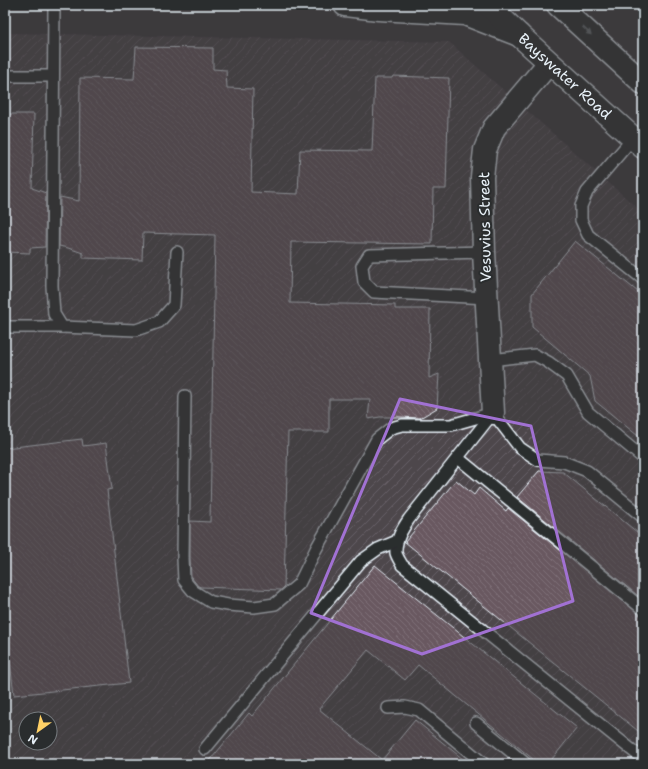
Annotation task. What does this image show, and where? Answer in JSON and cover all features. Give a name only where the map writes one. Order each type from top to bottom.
[{"type":"street","points":[[345,5],[379,9],[464,14],[519,35]]},
{"type":"street","name":"Bayswater Road","points":[[488,5],[549,63],[638,143]]},
{"type":"street","points":[[558,5],[643,83]]},
{"type":"street","name":"Vesuvius Street","points":[[493,413],[484,252],[482,177],[486,150],[494,128],[549,63]]},
{"type":"lane","points":[[54,5],[52,286],[54,314],[62,326]]},
{"type":"lane","points":[[5,76],[53,76]]},
{"type":"lane","points":[[638,143],[586,192],[581,206],[581,220],[588,235],[643,279]]},
{"type":"lane","points":[[5,327],[62,326],[136,330],[159,322],[174,304],[177,252]]},
{"type":"lane","points":[[484,252],[369,255],[362,266],[364,282],[374,292],[487,298]]},
{"type":"lane","points":[[490,360],[535,355],[548,362],[567,376],[588,412],[643,458]]},
{"type":"lane","points":[[185,396],[184,580],[193,591],[211,602],[254,607],[275,604],[299,584],[316,549],[377,439],[391,428],[402,425],[451,425],[493,413]]},
{"type":"lane","points":[[493,413],[409,519],[397,541],[396,553],[402,565],[643,760]]},
{"type":"lane","points":[[493,413],[520,448],[538,460],[564,462],[587,471],[643,517]]},
{"type":"lane","points":[[458,458],[643,609]]},
{"type":"lane","points":[[205,749],[361,561],[378,549],[397,541]]},
{"type":"lane","points":[[388,708],[405,707],[419,710],[484,764]]},
{"type":"lane","points":[[476,723],[526,764]]},
{"type":"highlighted area","points":[[400,399],[531,426],[573,601],[422,654],[311,613]]},
{"type":"shaded area","points":[[5,33],[449,42],[643,213],[643,764],[5,764]]},
{"type":"building","points":[[136,47],[213,48],[213,69],[226,70],[227,88],[253,89],[251,192],[298,194],[300,150],[372,151],[375,78],[392,78],[393,76],[449,78],[446,189],[433,189],[432,244],[291,242],[290,303],[395,305],[395,309],[430,309],[429,378],[439,374],[437,408],[420,418],[380,417],[368,419],[370,399],[329,399],[329,432],[288,432],[284,587],[281,590],[201,587],[198,586],[191,577],[190,521],[210,522],[215,235],[143,233],[142,260],[83,258],[83,253],[59,246],[60,197],[79,201],[80,78],[134,79]]},
{"type":"building","points":[[5,114],[34,114],[32,188],[46,193],[45,247],[30,248],[30,253],[5,252]]},
{"type":"building","points":[[575,241],[643,296],[643,440],[595,401],[590,376],[532,327],[532,294]]},
{"type":"building","points":[[82,439],[83,446],[106,443],[112,489],[107,490],[129,683],[14,695],[5,620],[5,448]]},
{"type":"building","points":[[539,471],[563,472],[643,537],[643,600],[517,497]]},
{"type":"building","points":[[456,480],[474,495],[479,488],[506,511],[508,508],[643,616],[643,735],[405,542]]},
{"type":"building","points":[[375,565],[577,728],[548,764],[539,764],[418,665],[405,680],[368,650],[319,709],[382,760],[415,720],[469,764],[207,764],[249,713],[252,716]]}]
